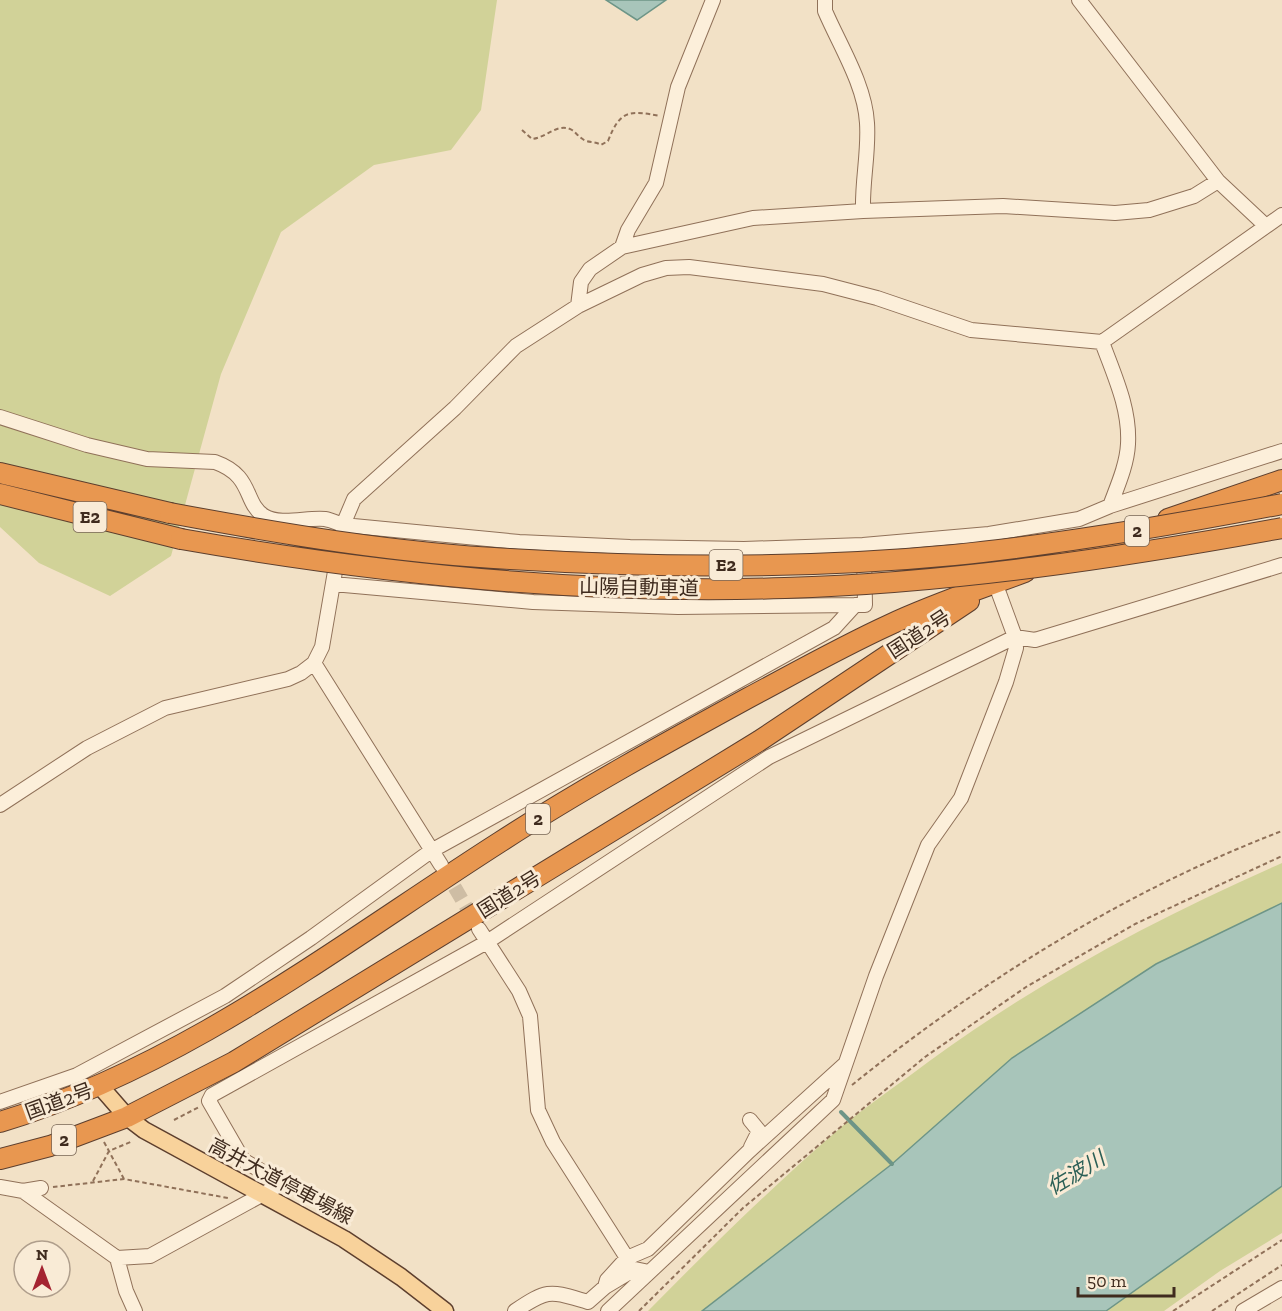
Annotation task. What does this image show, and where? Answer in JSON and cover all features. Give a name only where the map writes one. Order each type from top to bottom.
[{"type":"highway","name":"山陽自動車道","points":[[0,473],[170,513],[370,546],[507,559],[646,566],[784,565],[874,561],[978,552],[1172,525],[1282,504]]},
{"type":"highway","name":"国道2号","points":[[0,1122],[42,1109],[100,1086],[221,1023],[502,840],[628,764],[890,624],[993,584],[1282,480]]},
{"type":"highway","name":"山陽自動車道","points":[[0,494],[180,539],[304,560],[507,582],[645,589],[784,588],[969,576],[1140,554],[1282,528]]},
{"type":"highway","name":"国道2号","points":[[0,1159],[50,1146],[127,1117],[234,1062],[749,747],[938,624],[993,584]]},
{"type":"main road","name":"高井大道停車場線","points":[[100,1086],[127,1117],[164,1142],[344,1239],[401,1277],[445,1311]]},
{"type":"street","points":[[622,247],[628,230],[656,183],[678,87],[713,0]]},
{"type":"street","points":[[825,0],[825,11],[863,97],[867,122],[862,184],[863,211]]},
{"type":"street","points":[[1079,0],[1218,181],[1266,226]]},
{"type":"street","points":[[578,306],[580,282],[590,269],[622,247],[753,218],[1003,206],[1115,213],[1149,210],[1194,196],[1218,181]]},
{"type":"street","points":[[0,805],[87,748],[156,712],[288,679],[314,663],[321,646],[343,525],[354,499],[455,408],[505,356],[578,306],[642,275],[666,268],[689,267],[823,284],[877,298],[971,330],[1102,342],[1282,215]]},
{"type":"street","points":[[1102,342],[1123,401],[1128,445],[1110,506]]},
{"type":"street","points":[[0,417],[87,445],[147,459],[215,462],[226,466],[242,478],[258,509],[265,516],[283,520],[325,519],[343,525],[519,542],[630,547],[744,549],[863,545],[989,534],[1078,519],[1110,506],[1282,451]]},
{"type":"street","points":[[608,1311],[833,1100],[876,976],[928,845],[961,798],[1006,682],[1016,648],[1015,637],[993,584],[989,534]]},
{"type":"street","points":[[333,584],[533,602],[678,607],[864,605],[863,545]]},
{"type":"street","points":[[23,1191],[117,1258],[150,1256],[276,1187],[271,1177],[243,1160],[209,1101],[212,1095],[253,1070],[487,942],[769,757],[1015,637],[1035,640],[1282,565]]},
{"type":"street","points":[[0,1102],[77,1075],[225,996],[311,938],[431,851],[834,628],[855,605]]},
{"type":"street","points":[[314,663],[441,865]]},
{"type":"street","points":[[479,929],[519,991],[530,1016],[538,1110],[553,1142],[627,1258]]},
{"type":"street","points":[[605,1287],[607,1280],[627,1258],[648,1249],[749,1151],[848,1062]]},
{"type":"street","points":[[714,1210],[721,1193],[749,1151],[759,1131],[750,1120]]},
{"type":"street","points":[[0,1187],[23,1191],[41,1188]]},
{"type":"street","points":[[117,1258],[126,1291],[135,1311]]},
{"type":"street","points":[[515,1311],[540,1294],[555,1292],[588,1302],[605,1287],[635,1269],[649,1272]]},
{"type":"street","points":[[1243,1311],[1282,1288]]},
{"type":"path","points":[[522,130],[532,139],[542,138],[561,127],[586,141],[595,141],[601,145],[608,141],[618,120],[629,113],[636,111],[670,118]]},
{"type":"path","points":[[833,1100],[905,1042],[1015,969],[1103,915],[1282,831]]},
{"type":"path","points":[[639,1311],[743,1208],[925,1057],[1026,987],[1135,924],[1282,856]]},
{"type":"path","points":[[174,1120],[209,1101]]},
{"type":"path","points":[[102,1137],[124,1179]]},
{"type":"path","points":[[93,1182],[109,1151],[136,1140]]},
{"type":"path","points":[[1173,1311],[1282,1240]]},
{"type":"path","points":[[1212,1311],[1282,1265]]},
{"type":"green space","points":[[0,0],[497,0],[481,110],[451,150],[374,165],[281,232],[221,374],[171,556],[110,596],[39,563],[0,527]]},
{"type":"green space","points":[[1282,863],[1282,903],[1156,965],[1012,1058],[892,1164],[702,1311],[648,1311],[696,1262],[820,1145],[861,1111],[952,1045],[997,1014],[1135,933]]},
{"type":"green space","points":[[1282,1186],[1282,1233],[1220,1271],[1164,1311],[1106,1311]]},
{"type":"water","points":[[606,0],[666,0],[637,20]]},
{"type":"water","name":"佐波川","points":[[1282,903],[1282,1186],[1106,1311],[702,1311],[892,1164],[1012,1058],[1156,964]]},
{"type":"waterway","points":[[841,1112],[892,1164]]},
{"type":"tunnel","points":[[444,869],[475,922]]}]
